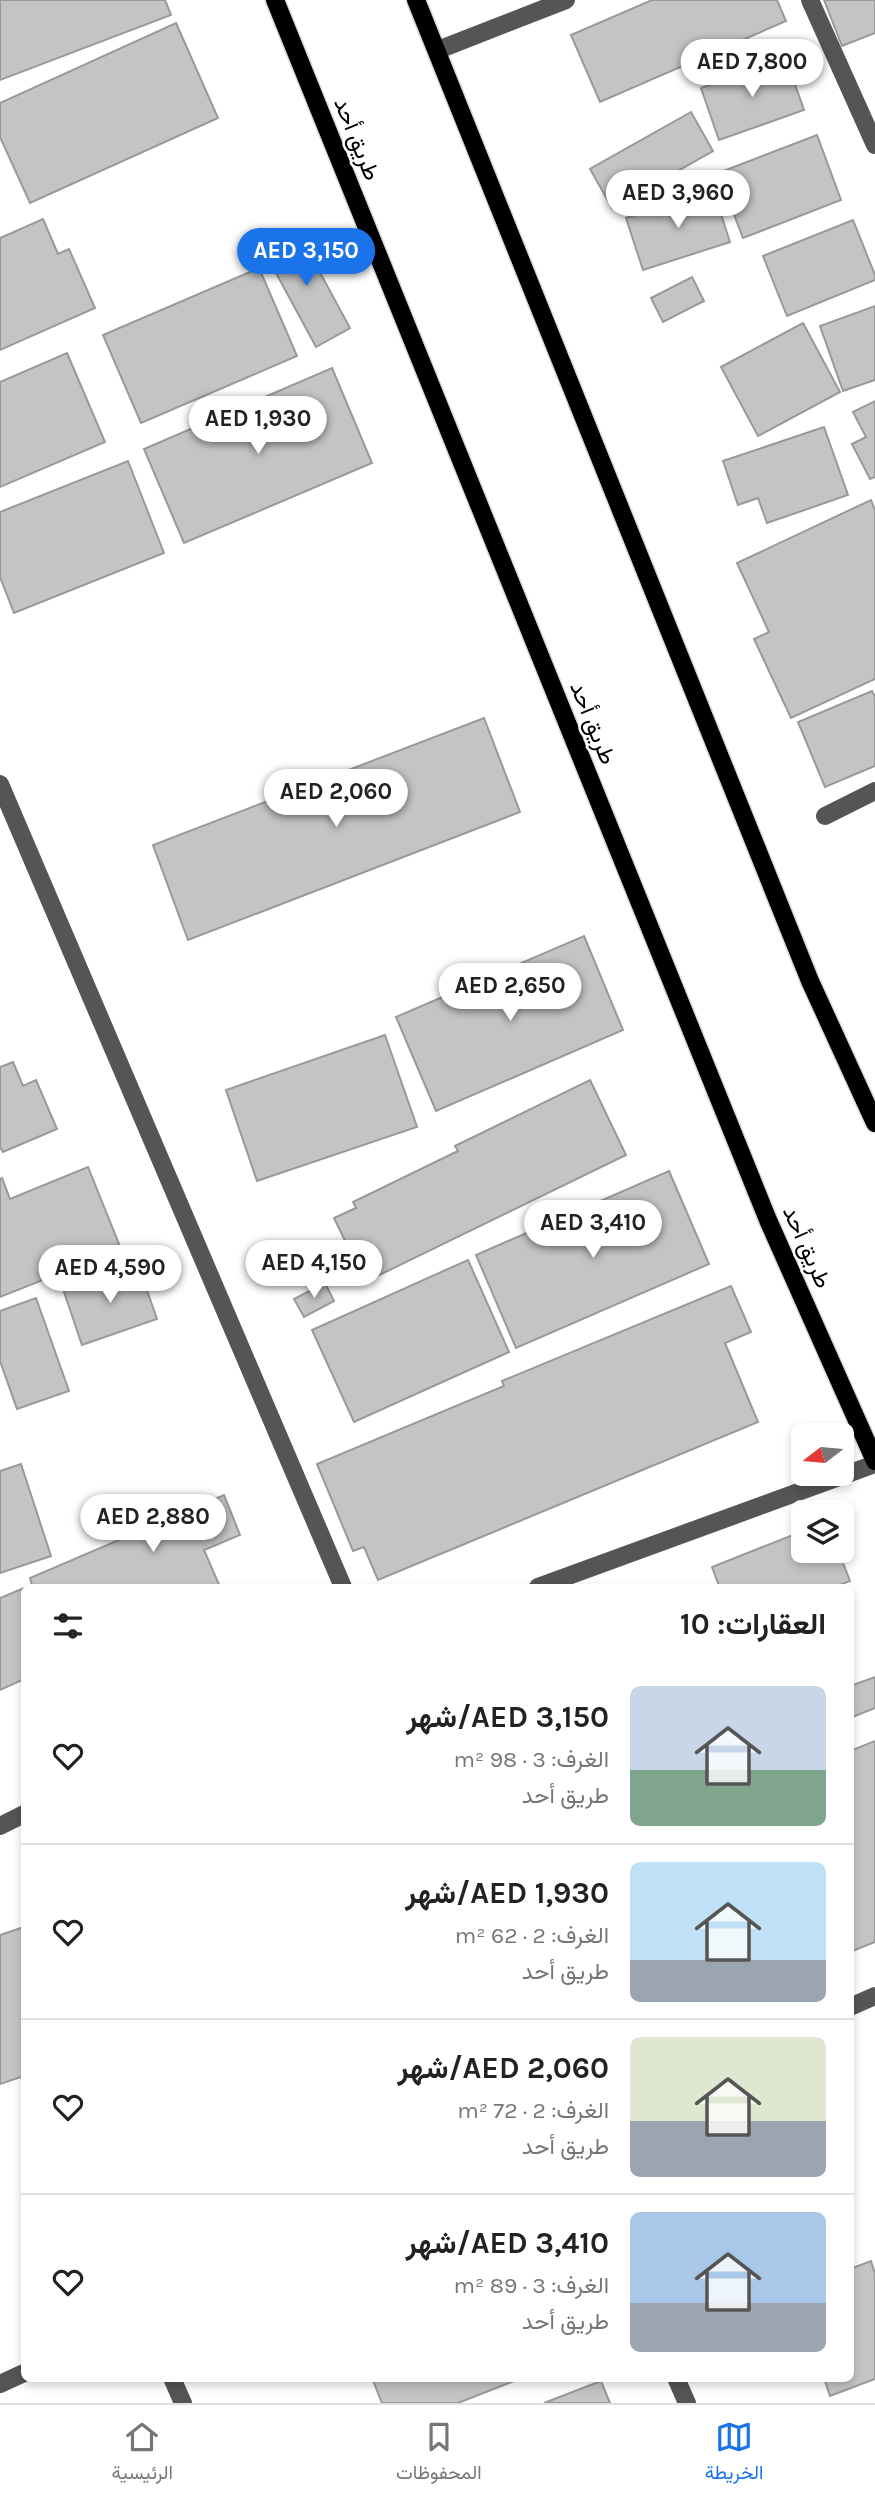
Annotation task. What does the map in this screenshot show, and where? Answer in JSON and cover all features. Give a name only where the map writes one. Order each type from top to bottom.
[{"type":"main road","name":"طريق أحد","points":[[275,0],[768,1220],[875,1462]]},
{"type":"main road","points":[[416,0],[810,981],[875,1123]]},
{"type":"street","points":[[438,50],[566,0]]},
{"type":"street","points":[[810,0],[875,145]]},
{"type":"street","points":[[0,784],[342,1584]]},
{"type":"street","points":[[824,816],[875,791]]},
{"type":"street","points":[[546,1584],[875,1462]]},
{"type":"street","points":[[0,1826],[21,1816]]},
{"type":"street","points":[[854,2005],[875,1996]]},
{"type":"street","points":[[0,2384],[21,2374]]},
{"type":"street","points":[[174,2382],[183,2403]]},
{"type":"street","points":[[678,2382],[687,2403]]},
{"type":"building","points":[[0,0],[165,0],[171,15],[0,80]]},
{"type":"building","points":[[652,0],[777,0],[786,21],[600,102],[571,35]]},
{"type":"building","points":[[824,0],[875,0],[875,33],[842,46]]},
{"type":"building","points":[[176,23],[218,118],[30,203],[0,137],[0,103]]},
{"type":"building","points":[[786,59],[804,110],[719,140],[701,88]]},
{"type":"building","points":[[691,112],[713,151],[612,208],[590,169]]},
{"type":"building","points":[[817,135],[841,200],[743,238],[718,173]]},
{"type":"building","points":[[713,189],[730,242],[643,270],[626,218]]},
{"type":"building","points":[[43,219],[58,254],[69,249],[95,308],[0,350],[0,238]]},
{"type":"building","points":[[853,220],[875,280],[787,316],[763,256]]},
{"type":"building","points":[[297,230],[350,328],[316,347],[263,249]]},
{"type":"building","points":[[259,268],[297,356],[141,423],[103,335]]},
{"type":"building","points":[[692,277],[704,301],[663,322],[651,298]]},
{"type":"building","points":[[875,306],[875,380],[843,391],[820,326]]},
{"type":"building","points":[[803,323],[840,392],[758,436],[721,367]]},
{"type":"building","points":[[67,353],[105,442],[0,487],[0,382]]},
{"type":"building","points":[[332,368],[372,463],[184,543],[144,449]]},
{"type":"building","points":[[875,401],[875,477],[870,479],[852,444],[866,437],[853,412]]},
{"type":"building","points":[[824,427],[848,495],[767,523],[758,498],[738,505],[723,461]]},
{"type":"building","points":[[128,461],[164,553],[14,613],[0,577],[0,512]]},
{"type":"building","points":[[871,500],[875,510],[875,679],[791,718],[754,639],[769,632],[737,563]]},
{"type":"building","points":[[872,691],[875,697],[875,766],[825,787],[798,722]]},
{"type":"building","points":[[484,718],[520,812],[188,940],[153,845]]},
{"type":"building","points":[[584,936],[623,1030],[436,1111],[396,1017]]},
{"type":"building","points":[[385,1035],[417,1127],[257,1181],[226,1090]]},
{"type":"building","points":[[13,1062],[23,1086],[36,1080],[57,1129],[3,1152],[0,1147],[0,1067]]},
{"type":"building","points":[[590,1080],[626,1155],[365,1282],[334,1218],[356,1208],[353,1202],[458,1151],[455,1146]]},
{"type":"building","points":[[88,1167],[121,1249],[0,1297],[0,1179],[2,1178],[10,1199]]},
{"type":"building","points":[[669,1171],[709,1264],[516,1348],[476,1255]]},
{"type":"building","points":[[468,1260],[509,1352],[354,1422],[312,1330]]},
{"type":"building","points":[[138,1265],[157,1319],[82,1345],[63,1289]]},
{"type":"building","points":[[325,1283],[334,1301],[304,1317],[294,1299]]},
{"type":"building","points":[[731,1286],[751,1332],[725,1343],[758,1422],[378,1580],[364,1547],[353,1551],[317,1464],[504,1386],[502,1381]]},
{"type":"building","points":[[36,1298],[69,1391],[17,1409],[0,1361],[0,1311]]},
{"type":"building","points":[[21,1464],[51,1556],[0,1573],[0,1471]]},
{"type":"building","points":[[224,1495],[240,1535],[204,1550],[219,1584],[32,1584],[30,1578]]},
{"type":"building","points":[[791,1536],[791,1563],[843,1563],[850,1581],[842,1584],[718,1584],[712,1567]]},
{"type":"building","points":[[21,1589],[21,1680],[0,1690],[0,1598]]},
{"type":"building","points":[[875,1677],[875,1708],[854,1716],[854,1685]]},
{"type":"building","points":[[875,1741],[875,1942],[854,1950],[854,1749]]},
{"type":"building","points":[[21,1928],[21,2077],[0,2084],[0,1935]]},
{"type":"building","points":[[871,2261],[875,2274],[875,2379],[830,2396],[825,2382],[854,2382],[854,2267]]},
{"type":"building","points":[[374,2382],[512,2382],[458,2403],[382,2403]]},
{"type":"building","points":[[601,2382],[610,2403],[544,2403]]}]
